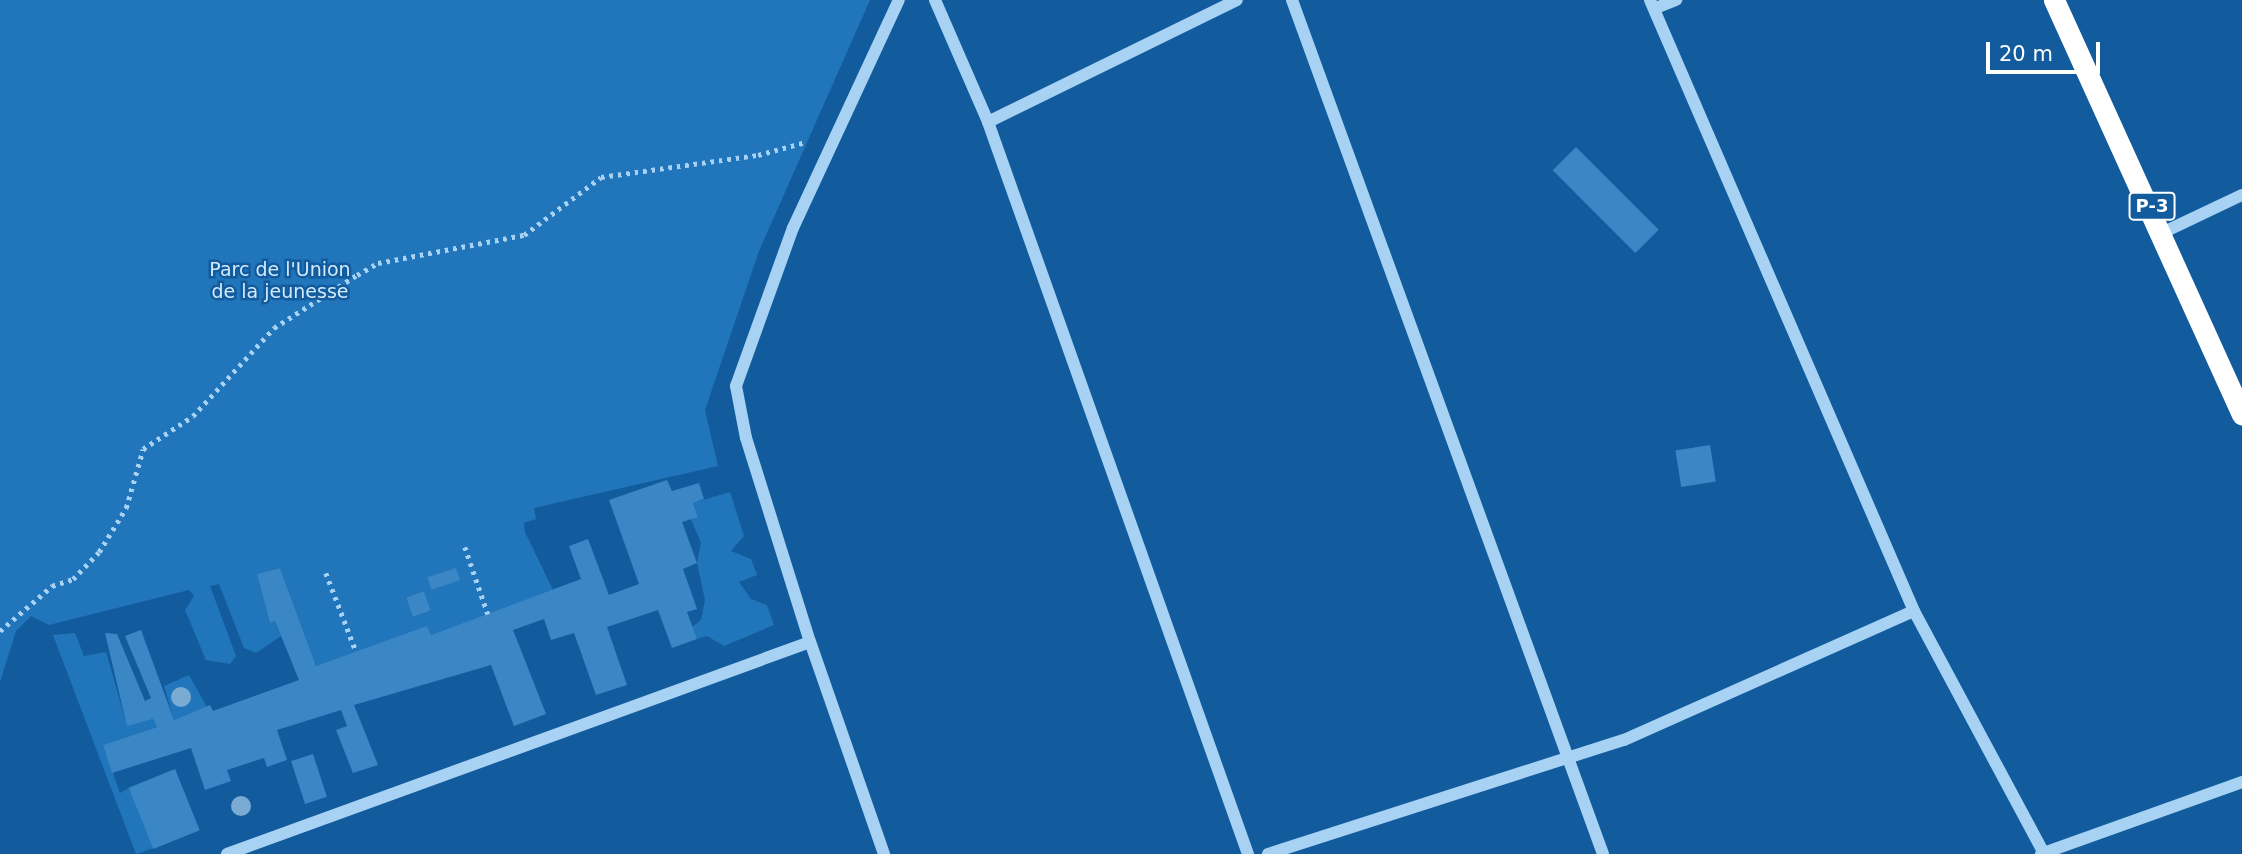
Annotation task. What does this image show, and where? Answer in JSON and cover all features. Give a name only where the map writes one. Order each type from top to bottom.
[{"type":"highway","name":"P-3","points":[[2054,0],[2164,232],[2242,414]]},
{"type":"street","points":[[884,854],[810,642],[736,386],[748,340],[837,133],[899,0]]},
{"type":"street","points":[[936,0],[988,122],[1248,854]]},
{"type":"street","points":[[988,122],[1237,0]]},
{"type":"street","points":[[1292,0],[1603,854]]},
{"type":"street","points":[[1676,0],[1653,4],[1914,611],[2043,853],[2242,782]]},
{"type":"street","points":[[2164,232],[2242,195]]},
{"type":"street","points":[[1268,854],[1568,753],[1666,723],[1914,611]]},
{"type":"street","points":[[227,854],[810,642]]},
{"type":"path","points":[[0,631],[52,586],[73,579],[99,552],[126,508],[143,449],[193,416],[274,328],[357,275],[378,263],[524,235],[601,177],[758,155],[837,133]]},
{"type":"path","points":[[466,547],[488,614]]},
{"type":"path","points":[[326,573],[356,651]]},
{"type":"green space","name":"Parc de l'Union de la jeunesse","points":[[0,0],[870,0],[759,251],[705,410],[718,466],[534,508],[536,519],[524,523],[525,532],[553,590],[431,635],[427,627],[316,666],[280,568],[257,574],[270,622],[275,621],[281,636],[256,653],[244,648],[219,584],[210,586],[236,656],[230,664],[206,660],[185,610],[194,596],[189,590],[49,625],[31,616],[16,631],[0,682]],"holes":[[[424,591],[431,611],[413,617],[406,597]]]},
{"type":"green space","points":[[730,492],[744,536],[731,551],[751,559],[757,575],[739,582],[751,599],[767,605],[774,625],[724,646],[707,636],[697,639],[692,627],[701,620],[705,600],[697,563],[701,543],[691,519],[698,516],[693,503]]},
{"type":"green space","points":[[75,633],[84,656],[106,652],[127,725],[153,719],[157,727],[103,745],[120,793],[129,788],[154,848],[136,854],[53,635]]},
{"type":"green space","points":[[189,675],[207,707],[174,720],[164,686]]},
{"type":"building","points":[[1576,147],[1659,230],[1635,253],[1553,170]]},
{"type":"building","points":[[1710,445],[1716,482],[1681,487],[1675,450]]},
{"type":"building","points":[[667,480],[672,491],[699,483],[704,499],[693,503],[698,517],[682,522],[697,563],[683,569],[697,609],[687,612],[697,639],[672,648],[658,610],[607,627],[627,685],[596,695],[574,633],[551,640],[544,619],[513,630],[546,714],[514,726],[491,665],[354,705],[378,765],[353,773],[336,730],[347,726],[341,710],[277,730],[287,760],[267,767],[264,758],[227,770],[231,781],[205,790],[191,748],[112,773],[103,745],[157,727],[153,719],[127,726],[105,633],[117,634],[145,701],[151,698],[125,636],[141,630],[174,720],[210,705],[213,711],[299,680],[275,621],[270,623],[257,574],[280,568],[316,666],[427,626],[431,635],[581,579],[569,546],[588,539],[609,595],[639,584],[609,500]]},
{"type":"building","points":[[456,568],[460,580],[431,590],[427,577]]},
{"type":"building","points":[[424,591],[431,611],[413,617],[406,597]]},
{"type":"building","points":[[313,754],[327,797],[305,804],[291,761]]},
{"type":"building","points":[[175,769],[200,830],[153,849],[129,788]]}]
